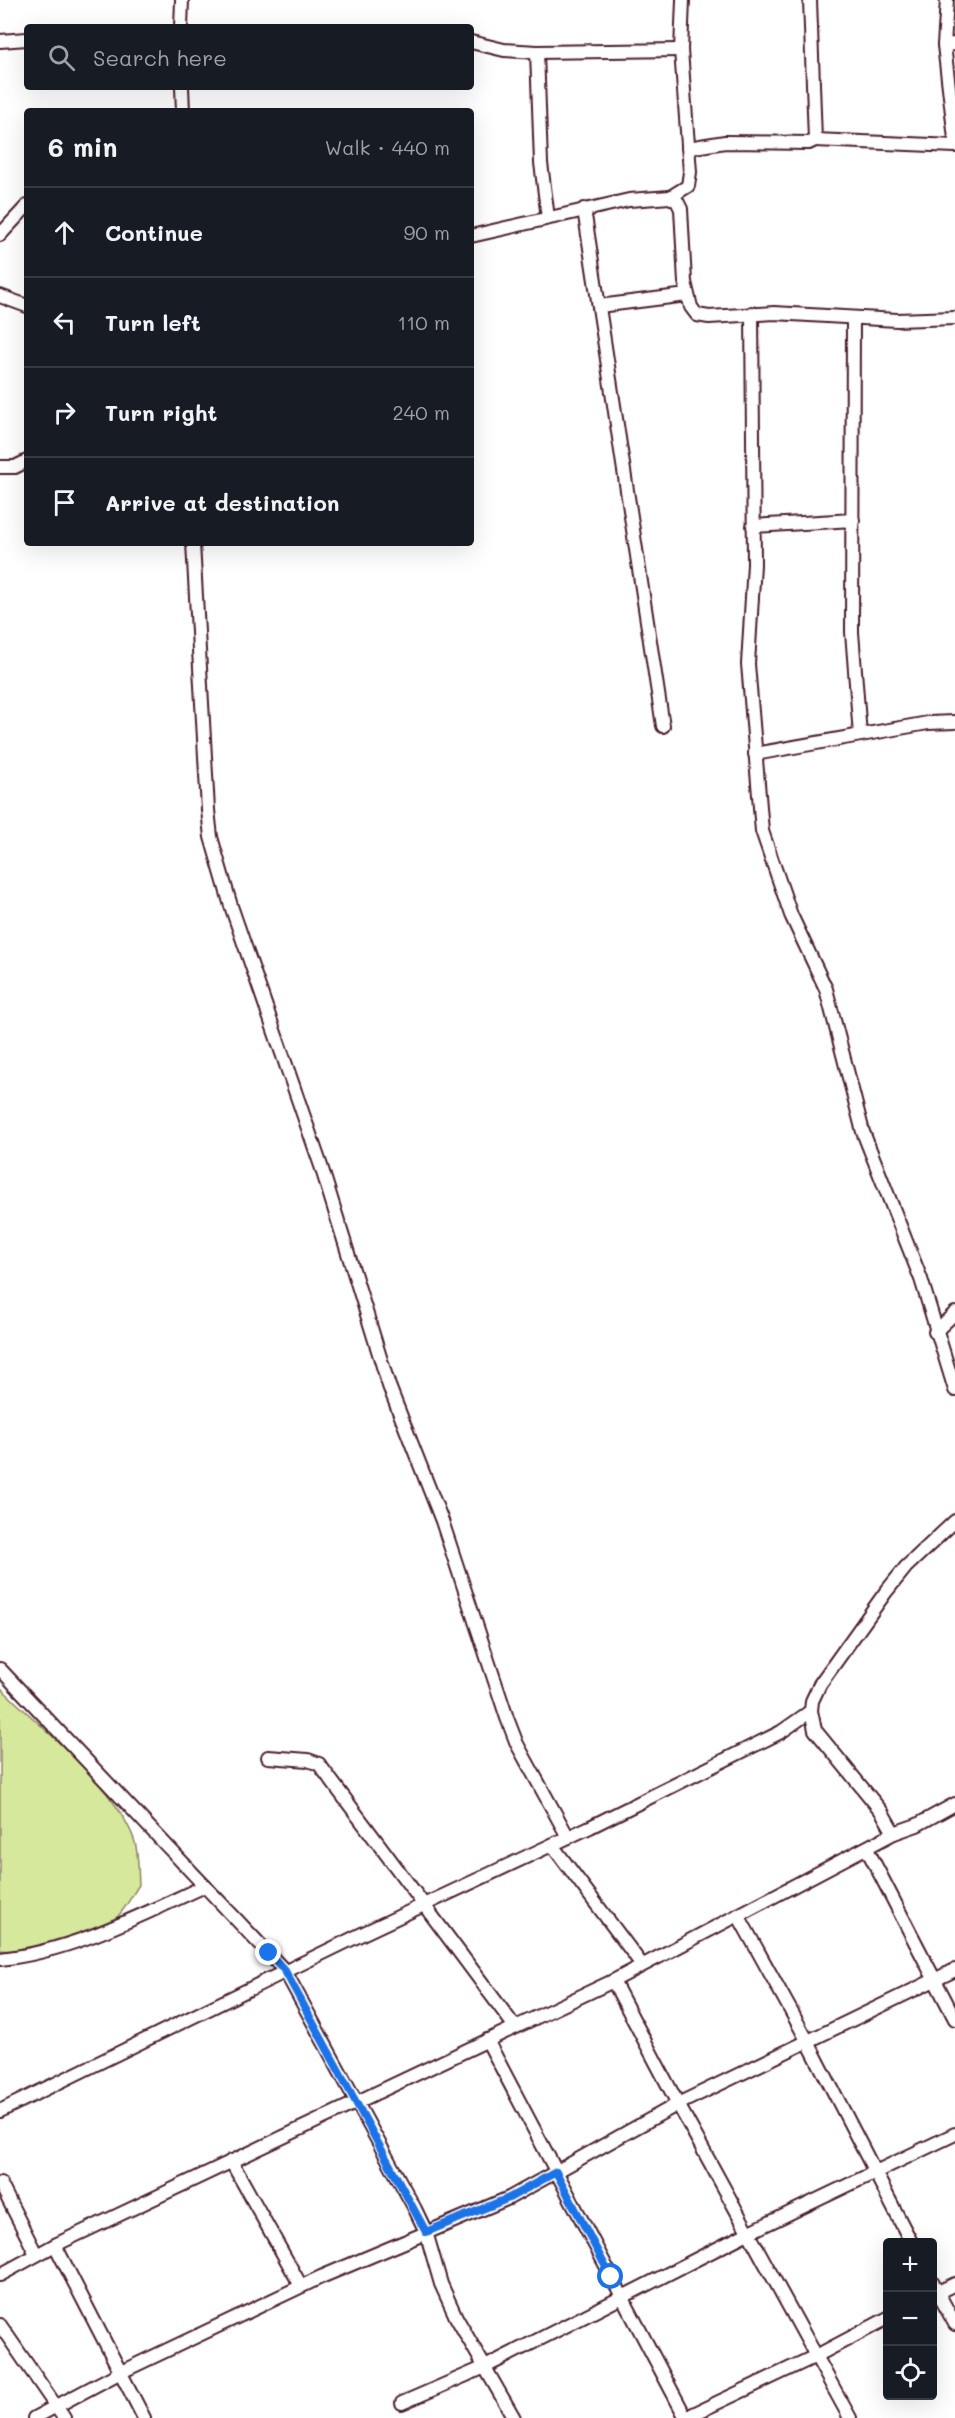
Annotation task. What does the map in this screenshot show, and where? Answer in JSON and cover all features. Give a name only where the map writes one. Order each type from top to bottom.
[{"type":"street","points":[[181,24],[182,0]]},
{"type":"street","points":[[474,235],[628,200],[670,197],[688,186],[688,148],[681,50],[683,0]]},
{"type":"street","points":[[810,0],[815,140]]},
{"type":"street","points":[[947,0],[955,139]]},
{"type":"street","points":[[0,41],[24,39]]},
{"type":"street","points":[[474,43],[504,50],[537,52],[681,50]]},
{"type":"street","points":[[537,52],[541,163],[548,218]]},
{"type":"street","points":[[182,90],[183,108]]},
{"type":"street","points":[[688,148],[725,142],[809,143],[815,140],[955,146]]},
{"type":"street","points":[[670,197],[677,201],[681,209],[687,295],[694,312],[702,316],[752,313],[853,318],[955,318]]},
{"type":"street","points":[[0,235],[24,209]]},
{"type":"street","points":[[584,210],[663,726]]},
{"type":"street","points":[[599,306],[687,295]]},
{"type":"street","points":[[0,296],[24,305]]},
{"type":"street","points":[[752,313],[754,593],[748,664],[762,831],[792,915],[826,989],[863,1132],[921,1279],[935,1332],[955,1390]]},
{"type":"street","points":[[853,318],[852,632],[860,735]]},
{"type":"street","points":[[0,467],[15,466],[24,462]]},
{"type":"street","points":[[753,526],[853,520]]},
{"type":"street","points":[[193,546],[208,810],[211,837],[229,899],[321,1166],[389,1386],[442,1521],[507,1718],[517,1744],[568,1837]]},
{"type":"street","points":[[755,754],[928,723],[955,722]]},
{"type":"street","points":[[935,1332],[955,1313]]},
{"type":"street","points":[[894,1833],[882,1812],[820,1737],[811,1711],[812,1701],[820,1684],[885,1593],[906,1567],[955,1521]]},
{"type":"street","points":[[0,1669],[285,1971],[426,2232],[441,2284],[514,2418]]},
{"type":"street","points":[[0,2111],[285,1971],[552,1845],[781,1732],[811,1711]]},
{"type":"street","points":[[268,1758],[308,1760],[319,1764],[515,2027]]},
{"type":"street","points":[[0,2275],[36,2254],[613,1981],[894,1833],[917,1825],[955,1804]]},
{"type":"street","points":[[552,1845],[642,1965]]},
{"type":"street","points":[[867,1849],[955,2019]]},
{"type":"street","points":[[0,1959],[49,1948],[94,1934],[205,1886]]},
{"type":"street","points":[[738,1916],[807,2040],[909,2238]]},
{"type":"street","points":[[34,2418],[121,2372],[302,2286],[509,2198],[678,2104],[955,1970]]},
{"type":"street","points":[[613,1981],[850,2418]]},
{"type":"street","points":[[487,2040],[685,2418],[883,2322]]},
{"type":"street","points":[[402,2403],[485,2367],[748,2233],[955,2134]]},
{"type":"street","points":[[231,2161],[302,2286]]},
{"type":"street","points":[[0,2183],[36,2254]]},
{"type":"street","points":[[55,2245],[144,2418]]},
{"type":"street","points":[[937,2289],[955,2284]]},
{"type":"street","points":[[935,2292],[955,2324]]},
{"type":"street","points":[[0,2325],[64,2418]]},
{"type":"green space","points":[[0,1687],[75,1758],[110,1798],[134,1839],[139,1885],[118,1916],[104,1925],[59,1942],[13,1951],[0,1950]]},
{"type":"route","points":[[269,1953],[285,1971],[426,2232],[509,2198],[556,2172],[611,2277]]}]
